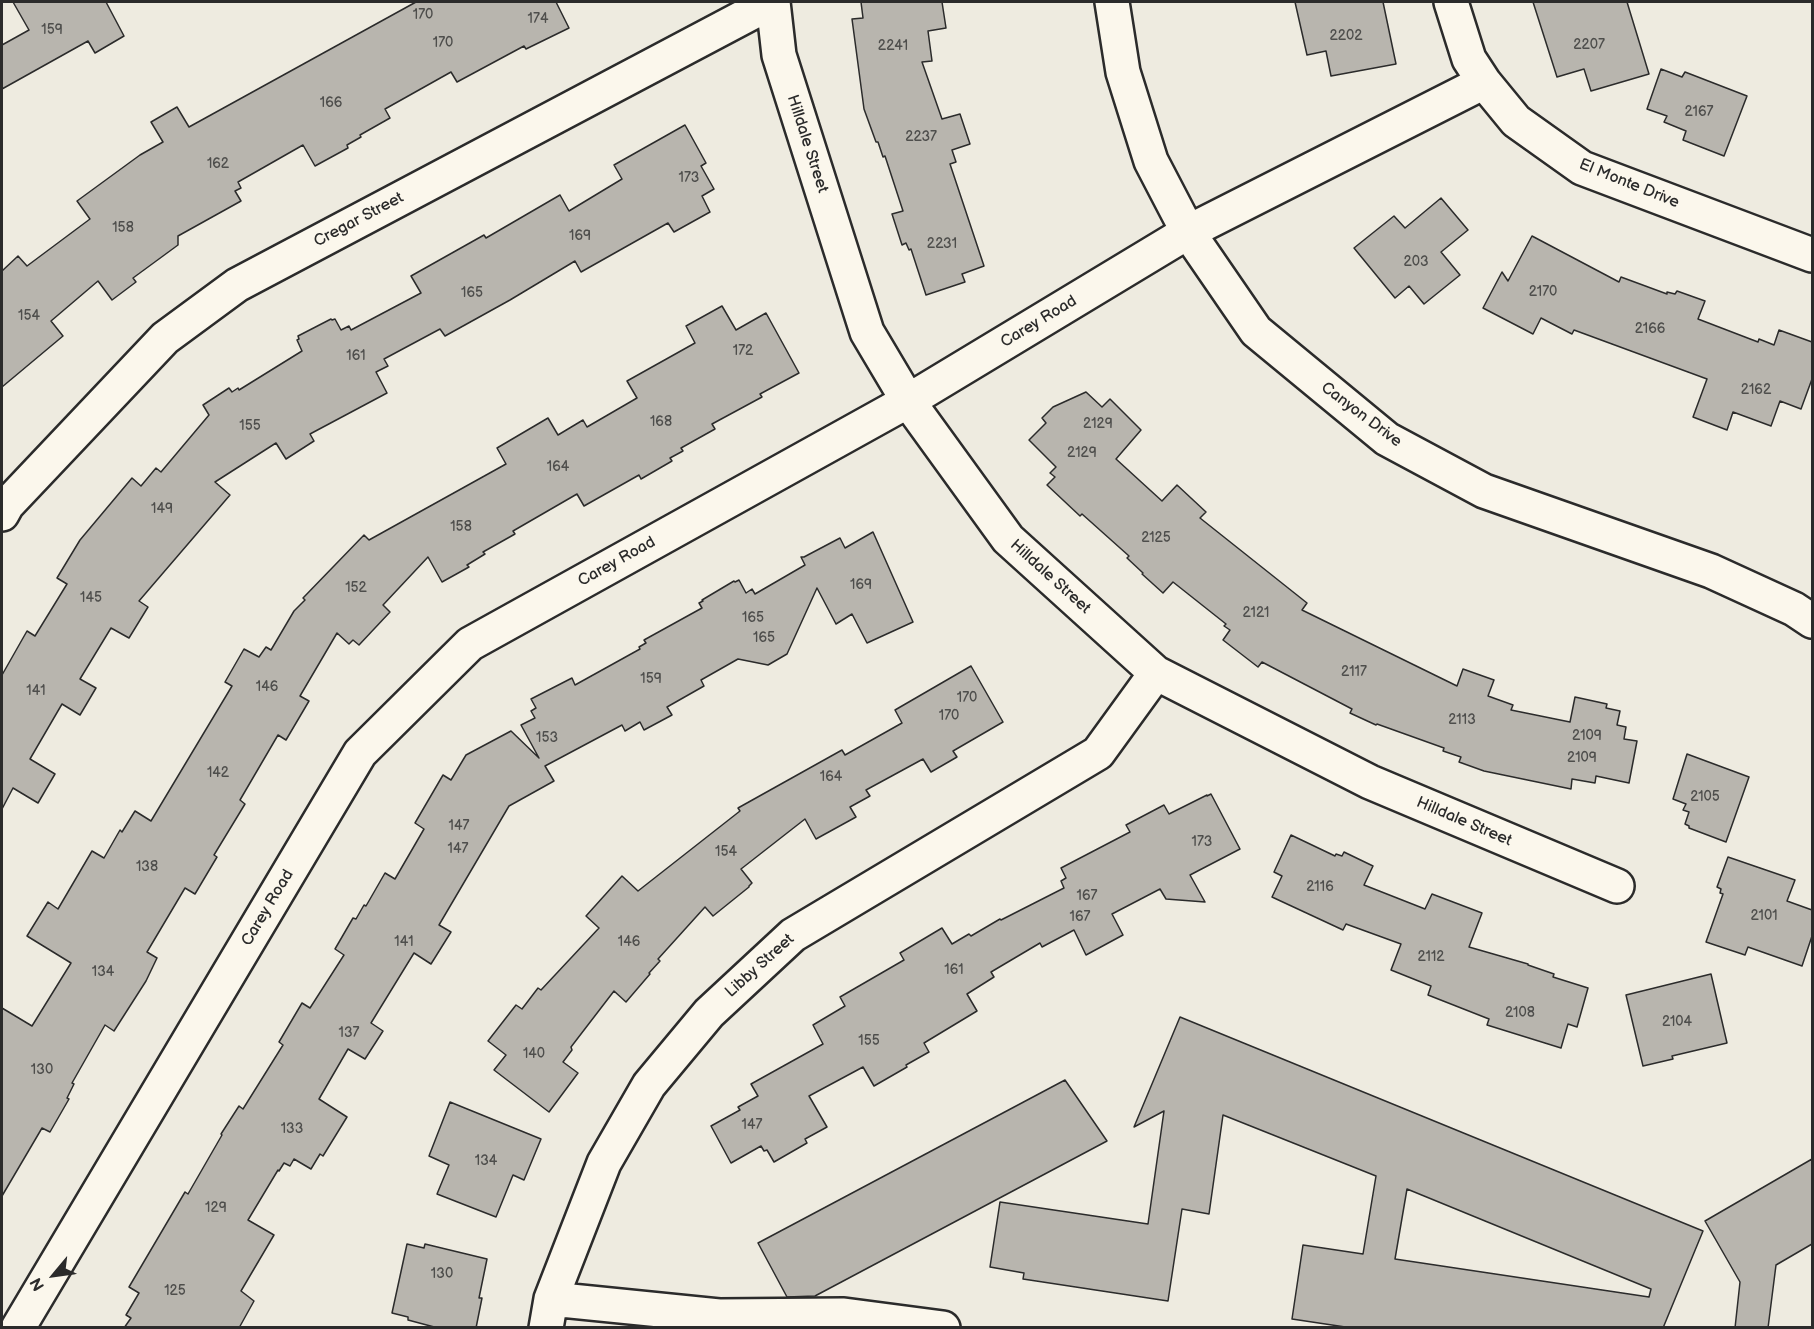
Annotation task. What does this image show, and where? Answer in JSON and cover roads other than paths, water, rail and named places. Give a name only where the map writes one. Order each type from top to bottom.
[{"type":"street","name":"Hilldale Street","points":[[773,2],[779,55],[867,332],[908,401],[1008,539],[1156,673],[1370,782],[1617,886]]},
{"type":"street","name":"Cregar Street","points":[[2,514],[6,506],[165,338],[237,285],[773,2]]},
{"type":"street","name":"Canyon Drive","points":[[1112,2],[1123,72],[1151,161],[1188,232],[1256,331],[1387,439],[1484,491],[1711,571],[1794,609],[1812,621]]},
{"type":"street","name":"El Monte Drive","points":[[1451,2],[1469,59],[1484,81],[1516,121],[1582,168],[1812,255]]},
{"type":"street","name":"Carey Road","points":[[14,1317],[360,753],[470,644],[908,401],[1188,232],[1484,81]]},
{"type":"street","name":"Libby Street","points":[[548,1313],[604,1163],[650,1085],[709,1013],[794,935],[1098,753],[1156,673]]},
{"type":"street","points":[[548,1313],[719,1316],[844,1315],[943,1328]]}]
